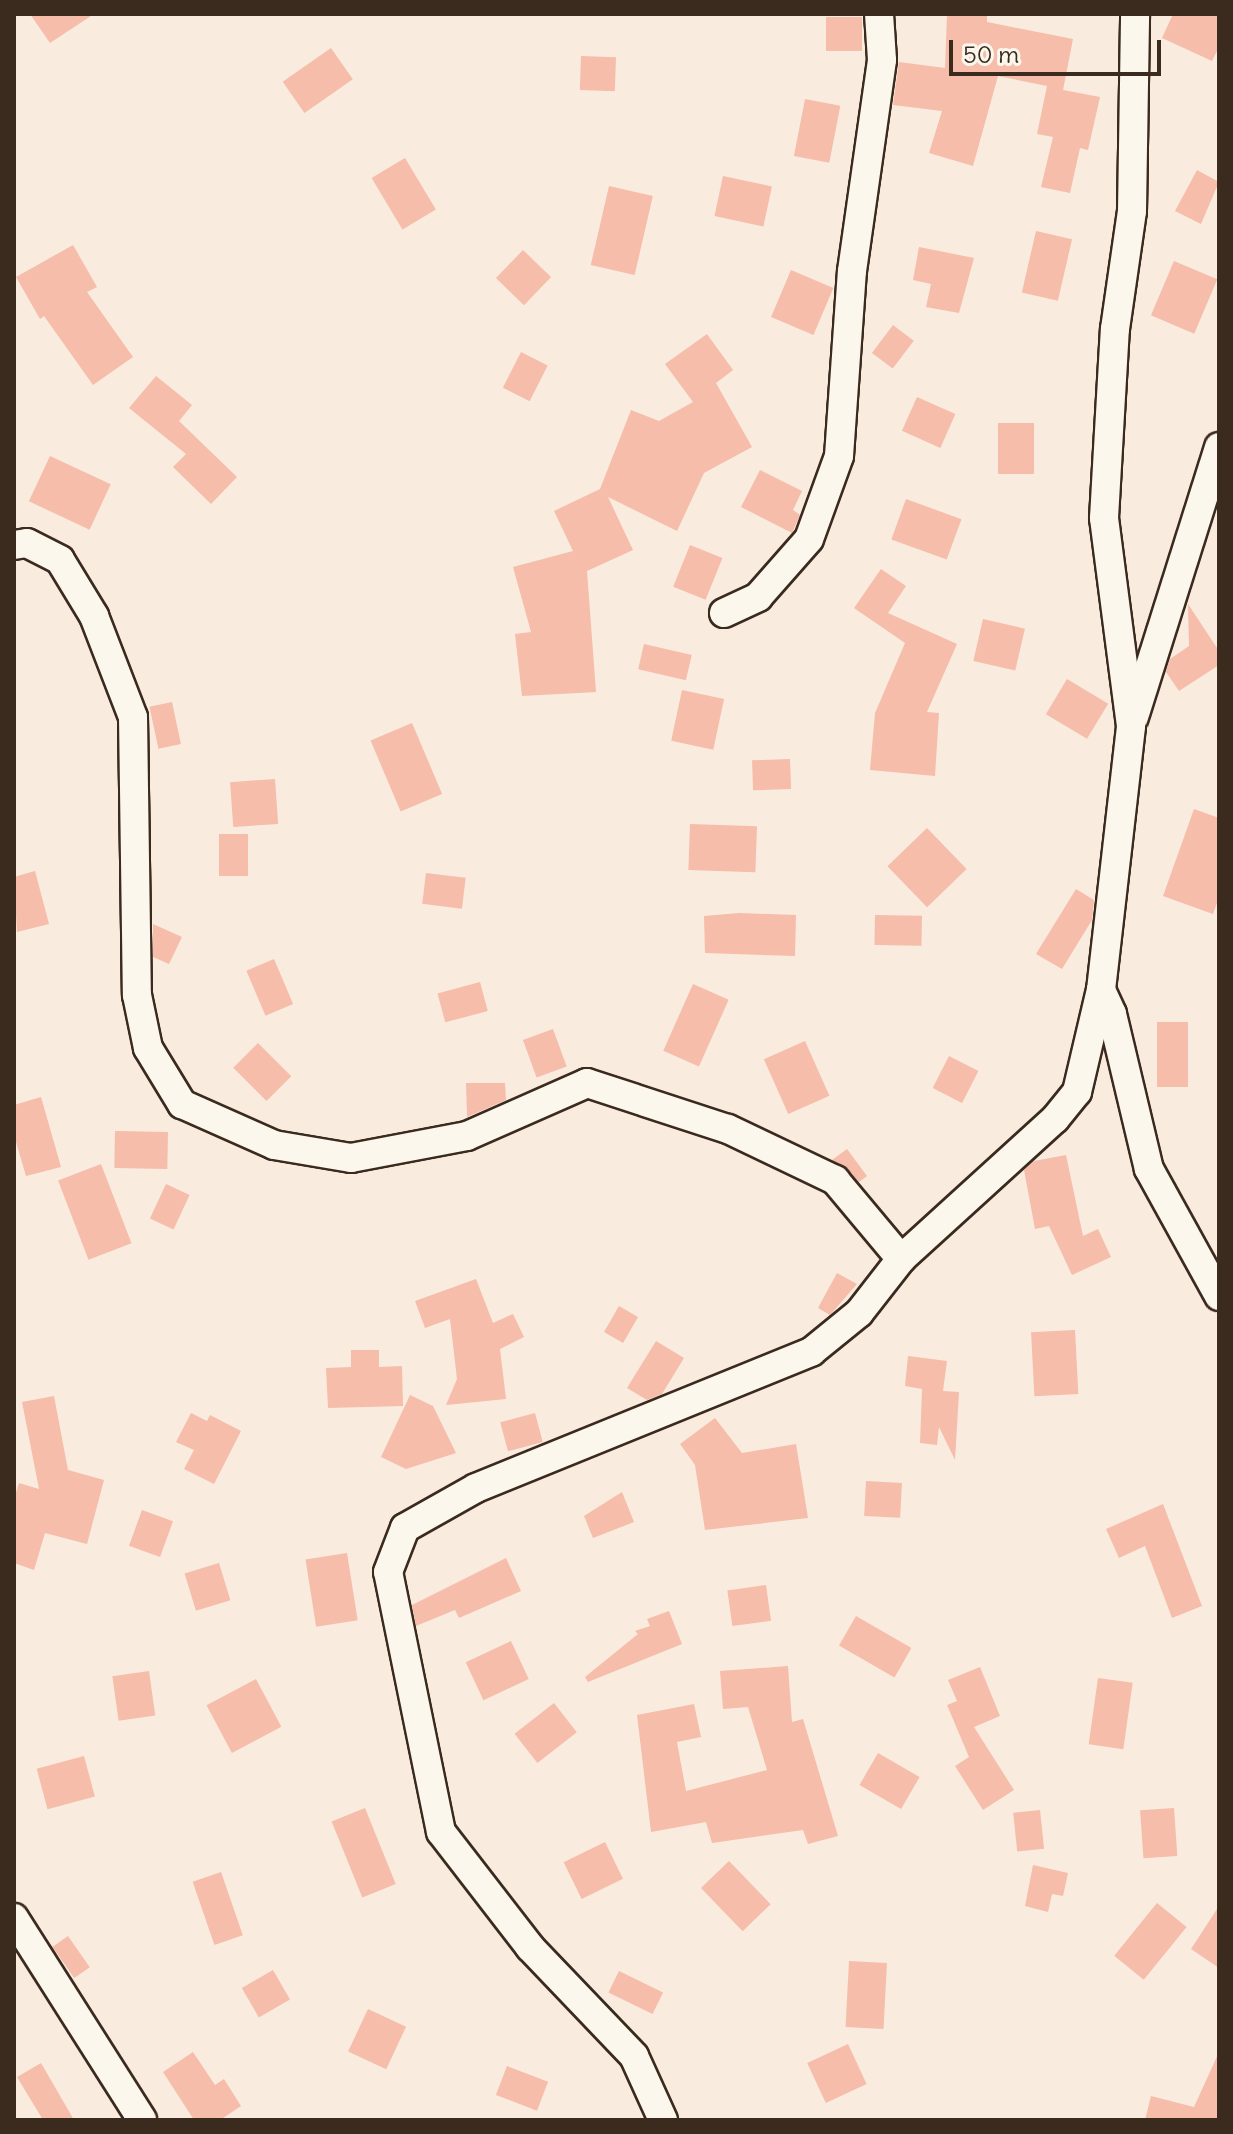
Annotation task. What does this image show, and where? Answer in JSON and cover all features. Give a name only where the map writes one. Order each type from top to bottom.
[{"type":"street","points":[[724,613],[758,597],[809,539],[839,456],[852,271],[882,60],[879,14]]},
{"type":"street","points":[[1131,726],[1104,518],[1115,329],[1132,211],[1135,14]]},
{"type":"street","points":[[663,2120],[634,2056],[530,1947],[441,1832],[388,1572],[405,1528],[476,1488],[811,1352],[859,1313],[901,1259],[1055,1119],[1077,1092],[1101,990],[1131,726],[1219,447]]},
{"type":"street","points":[[14,545],[27,543],[60,560],[94,616],[133,717],[137,995],[148,1048],[182,1104],[274,1145],[351,1158],[467,1136],[587,1083],[728,1129],[835,1180],[901,1259]]},
{"type":"street","points":[[1101,990],[1112,1014],[1149,1169],[1219,1296]]},
{"type":"street","points":[[14,1918],[142,2120]]},
{"type":"building","points":[[30,14],[94,14],[50,43]]},
{"type":"building","points":[[947,14],[987,15],[987,22],[1073,39],[1063,90],[1100,97],[1088,150],[1080,148],[1070,193],[1041,187],[1053,137],[1037,134],[1047,86],[998,76],[973,166],[929,153],[942,111],[893,105],[899,62],[945,68]]},
{"type":"building","points":[[1173,14],[1219,14],[1219,47],[1212,61],[1162,38]]},
{"type":"building","points":[[826,17],[862,17],[862,51],[826,51]]},
{"type":"building","points":[[331,48],[353,79],[304,113],[283,82]]},
{"type":"building","points":[[581,56],[616,57],[615,91],[580,90]]},
{"type":"building","points":[[805,99],[840,106],[829,163],[794,156]]},
{"type":"building","points":[[405,158],[436,209],[402,230],[372,178]]},
{"type":"building","points":[[1197,170],[1219,182],[1201,224],[1175,211]]},
{"type":"building","points":[[723,176],[772,186],[763,226],[714,216]]},
{"type":"building","points":[[609,186],[653,196],[635,275],[591,265]]},
{"type":"building","points":[[1036,231],[1072,239],[1058,301],[1022,292]]},
{"type":"building","points":[[73,245],[97,287],[87,292],[133,357],[93,385],[44,316],[40,319],[16,277]]},
{"type":"building","points":[[919,247],[974,258],[959,313],[926,307],[931,284],[913,280]]},
{"type":"building","points":[[523,250],[551,277],[524,305],[496,278]]},
{"type":"building","points":[[1174,261],[1217,279],[1194,334],[1151,315]]},
{"type":"building","points":[[791,270],[833,288],[813,335],[771,317]]},
{"type":"building","points":[[893,325],[914,341],[893,369],[872,353]]},
{"type":"building","points":[[707,334],[733,370],[716,383],[752,447],[704,473],[677,531],[608,497],[633,550],[587,571],[596,692],[522,696],[515,634],[531,632],[513,567],[573,551],[554,511],[600,489],[631,410],[659,421],[693,402],[665,364]]},
{"type":"building","points":[[521,352],[548,366],[530,401],[503,388]]},
{"type":"building","points":[[156,376],[192,405],[179,421],[237,477],[211,504],[173,467],[186,454],[129,408]]},
{"type":"building","points":[[917,397],[955,414],[940,448],[902,431]]},
{"type":"building","points":[[998,423],[1034,423],[1034,474],[998,474]]},
{"type":"building","points":[[50,456],[111,484],[90,530],[29,501]]},
{"type":"building","points":[[760,470],[802,491],[793,510],[800,515],[792,533],[741,507]]},
{"type":"building","points":[[906,499],[961,519],[947,560],[891,539]]},
{"type":"building","points":[[690,545],[722,558],[706,600],[673,587]]},
{"type":"building","points":[[881,569],[906,586],[888,613],[957,644],[927,712],[939,713],[935,776],[870,770],[875,713],[905,643],[854,608]]},
{"type":"building","points":[[1188,604],[1219,651],[1219,665],[1179,691],[1166,672],[1170,659],[1189,646]]},
{"type":"building","points":[[983,619],[1025,629],[1015,671],[973,661]]},
{"type":"building","points":[[644,644],[692,655],[686,680],[638,669]]},
{"type":"building","points":[[1067,679],[1108,704],[1087,739],[1046,714]]},
{"type":"building","points":[[682,690],[724,699],[713,750],[671,741]]},
{"type":"building","points":[[172,702],[181,744],[158,749],[150,707]]},
{"type":"building","points":[[412,723],[442,794],[401,811],[371,741]]},
{"type":"building","points":[[790,759],[791,789],[753,790],[752,760]]},
{"type":"building","points":[[275,779],[278,824],[233,827],[230,782]]},
{"type":"building","points":[[1194,809],[1219,818],[1219,897],[1213,914],[1163,896]]},
{"type":"building","points":[[690,824],[757,826],[755,872],[688,870]]},
{"type":"building","points":[[927,828],[967,869],[927,907],[887,866]]},
{"type":"building","points":[[219,834],[248,834],[248,876],[219,876]]},
{"type":"building","points":[[35,871],[49,924],[17,932],[14,877]]},
{"type":"building","points":[[426,873],[466,878],[462,909],[422,904]]},
{"type":"building","points":[[1076,889],[1094,900],[1092,920],[1062,969],[1036,954]]},
{"type":"building","points":[[739,913],[796,915],[795,956],[705,953],[704,916]]},
{"type":"building","points":[[875,915],[922,916],[921,946],[874,945]]},
{"type":"building","points":[[153,924],[182,937],[169,964],[153,957]]},
{"type":"building","points":[[274,959],[293,1004],[266,1016],[246,971]]},
{"type":"building","points":[[480,982],[488,1011],[445,1022],[437,993]]},
{"type":"building","points":[[693,984],[729,1000],[699,1067],[663,1051]]},
{"type":"building","points":[[1157,1022],[1188,1022],[1188,1087],[1157,1087]]},
{"type":"building","points":[[553,1029],[567,1067],[537,1078],[523,1040]]},
{"type":"building","points":[[805,1041],[829,1096],[788,1114],[764,1059]]},
{"type":"building","points":[[258,1043],[291,1076],[266,1101],[233,1068]]},
{"type":"building","points":[[949,1056],[978,1071],[962,1103],[933,1088]]},
{"type":"building","points":[[466,1083],[505,1083],[506,1100],[467,1117]]},
{"type":"building","points":[[41,1097],[61,1167],[26,1176],[14,1135],[14,1105]]},
{"type":"building","points":[[115,1131],[168,1132],[167,1169],[114,1168]]},
{"type":"building","points":[[847,1149],[867,1176],[859,1182],[832,1160]]},
{"type":"building","points":[[1066,1155],[1083,1236],[1098,1229],[1111,1257],[1072,1275],[1049,1226],[1035,1229],[1024,1170],[1034,1161]]},
{"type":"building","points":[[101,1164],[131,1243],[89,1260],[58,1180]]},
{"type":"building","points":[[166,1184],[190,1195],[174,1229],[150,1218]]},
{"type":"building","points":[[837,1273],[857,1284],[830,1315],[818,1308]]},
{"type":"building","points":[[476,1279],[493,1323],[513,1314],[524,1337],[500,1349],[506,1399],[446,1405],[457,1379],[450,1319],[425,1328],[415,1301]]},
{"type":"building","points":[[619,1306],[638,1317],[623,1343],[604,1332]]},
{"type":"building","points":[[1075,1330],[1078,1394],[1034,1396],[1031,1332]]},
{"type":"building","points":[[656,1341],[684,1358],[662,1394],[647,1400],[627,1388]]},
{"type":"building","points":[[351,1350],[379,1350],[379,1367],[402,1366],[403,1406],[328,1408],[326,1368],[351,1367]]},
{"type":"building","points":[[908,1356],[947,1361],[943,1391],[959,1392],[955,1460],[939,1427],[937,1445],[920,1443],[922,1389],[905,1386]]},
{"type":"building","points":[[410,1395],[433,1406],[456,1453],[406,1469],[381,1457]]},
{"type":"building","points":[[54,1396],[68,1470],[104,1480],[87,1544],[45,1533],[34,1570],[14,1563],[14,1499],[19,1483],[39,1489],[22,1402]]},
{"type":"building","points":[[191,1413],[207,1421],[210,1415],[241,1431],[214,1484],[184,1469],[194,1450],[176,1442]]},
{"type":"building","points":[[535,1413],[543,1442],[508,1451],[500,1422]]},
{"type":"building","points":[[715,1418],[742,1453],[796,1444],[808,1518],[705,1530],[695,1465],[680,1444]]},
{"type":"building","points":[[866,1481],[902,1483],[900,1518],[864,1516]]},
{"type":"building","points":[[622,1492],[634,1522],[593,1538],[584,1516]]},
{"type":"building","points":[[1163,1504],[1202,1606],[1172,1618],[1145,1546],[1119,1558],[1106,1529]]},
{"type":"building","points":[[142,1510],[173,1521],[160,1557],[129,1546]]},
{"type":"building","points":[[347,1553],[358,1620],[316,1627],[306,1560]]},
{"type":"building","points":[[506,1558],[521,1591],[459,1618],[455,1610],[416,1626],[412,1605]]},
{"type":"building","points":[[219,1563],[230,1600],[196,1611],[185,1574]]},
{"type":"building","points":[[766,1585],[771,1621],[732,1626],[727,1590]]},
{"type":"building","points":[[669,1611],[682,1644],[588,1682],[585,1677],[638,1634],[635,1631],[650,1626],[647,1619]]},
{"type":"building","points":[[856,1616],[911,1648],[894,1677],[839,1645]]},
{"type":"building","points":[[511,1641],[529,1679],[483,1700],[466,1662]]},
{"type":"building","points":[[788,1666],[792,1722],[803,1719],[838,1836],[808,1844],[803,1830],[712,1843],[706,1822],[651,1832],[637,1715],[694,1704],[701,1737],[677,1742],[686,1791],[767,1770],[748,1707],[723,1709],[720,1671]]},
{"type":"building","points":[[980,1667],[1000,1716],[974,1727],[1014,1790],[983,1810],[955,1766],[969,1757],[947,1705],[957,1701],[948,1680]]},
{"type":"building","points":[[149,1671],[155,1716],[119,1721],[112,1676]]},
{"type":"building","points":[[1098,1678],[1133,1683],[1123,1749],[1089,1744]]},
{"type":"building","points":[[256,1679],[281,1727],[232,1753],[207,1705]]},
{"type":"building","points":[[554,1703],[577,1732],[537,1763],[515,1734]]},
{"type":"building","points":[[878,1753],[920,1777],[901,1809],[860,1785]]},
{"type":"building","points":[[84,1756],[95,1797],[48,1809],[37,1769]]},
{"type":"building","points":[[365,1808],[396,1884],[362,1898],[332,1821]]},
{"type":"building","points":[[1174,1808],[1177,1856],[1143,1858],[1140,1810]]},
{"type":"building","points":[[1040,1810],[1044,1849],[1017,1852],[1013,1813]]},
{"type":"building","points":[[605,1842],[623,1879],[582,1899],[564,1862]]},
{"type":"building","points":[[729,1861],[771,1904],[743,1931],[701,1888]]},
{"type":"building","points":[[1033,1865],[1068,1873],[1063,1896],[1052,1894],[1048,1912],[1025,1906]]},
{"type":"building","points":[[221,1872],[243,1935],[214,1945],[193,1882]]},
{"type":"building","points":[[1157,1903],[1187,1927],[1144,1980],[1114,1956]]},
{"type":"building","points":[[1219,1906],[1219,1968],[1191,1949]]},
{"type":"building","points":[[68,1936],[90,1967],[74,1978],[52,1947]]},
{"type":"building","points":[[849,1961],[887,1963],[883,2029],[846,2027]]},
{"type":"building","points":[[273,1970],[290,1999],[259,2017],[242,1988]]},
{"type":"building","points":[[619,1971],[663,1992],[653,2014],[608,1993]]},
{"type":"building","points":[[368,2009],[406,2027],[386,2069],[348,2052]]},
{"type":"building","points":[[848,2044],[867,2084],[826,2103],[807,2063]]},
{"type":"building","points":[[193,2052],[215,2085],[224,2079],[241,2106],[220,2120],[194,2120],[163,2072]]},
{"type":"building","points":[[1219,2052],[1219,2120],[1145,2120],[1151,2096],[1194,2107]]},
{"type":"building","points":[[41,2063],[74,2120],[43,2120],[17,2077]]},
{"type":"building","points":[[507,2066],[548,2082],[537,2111],[496,2095]]}]
